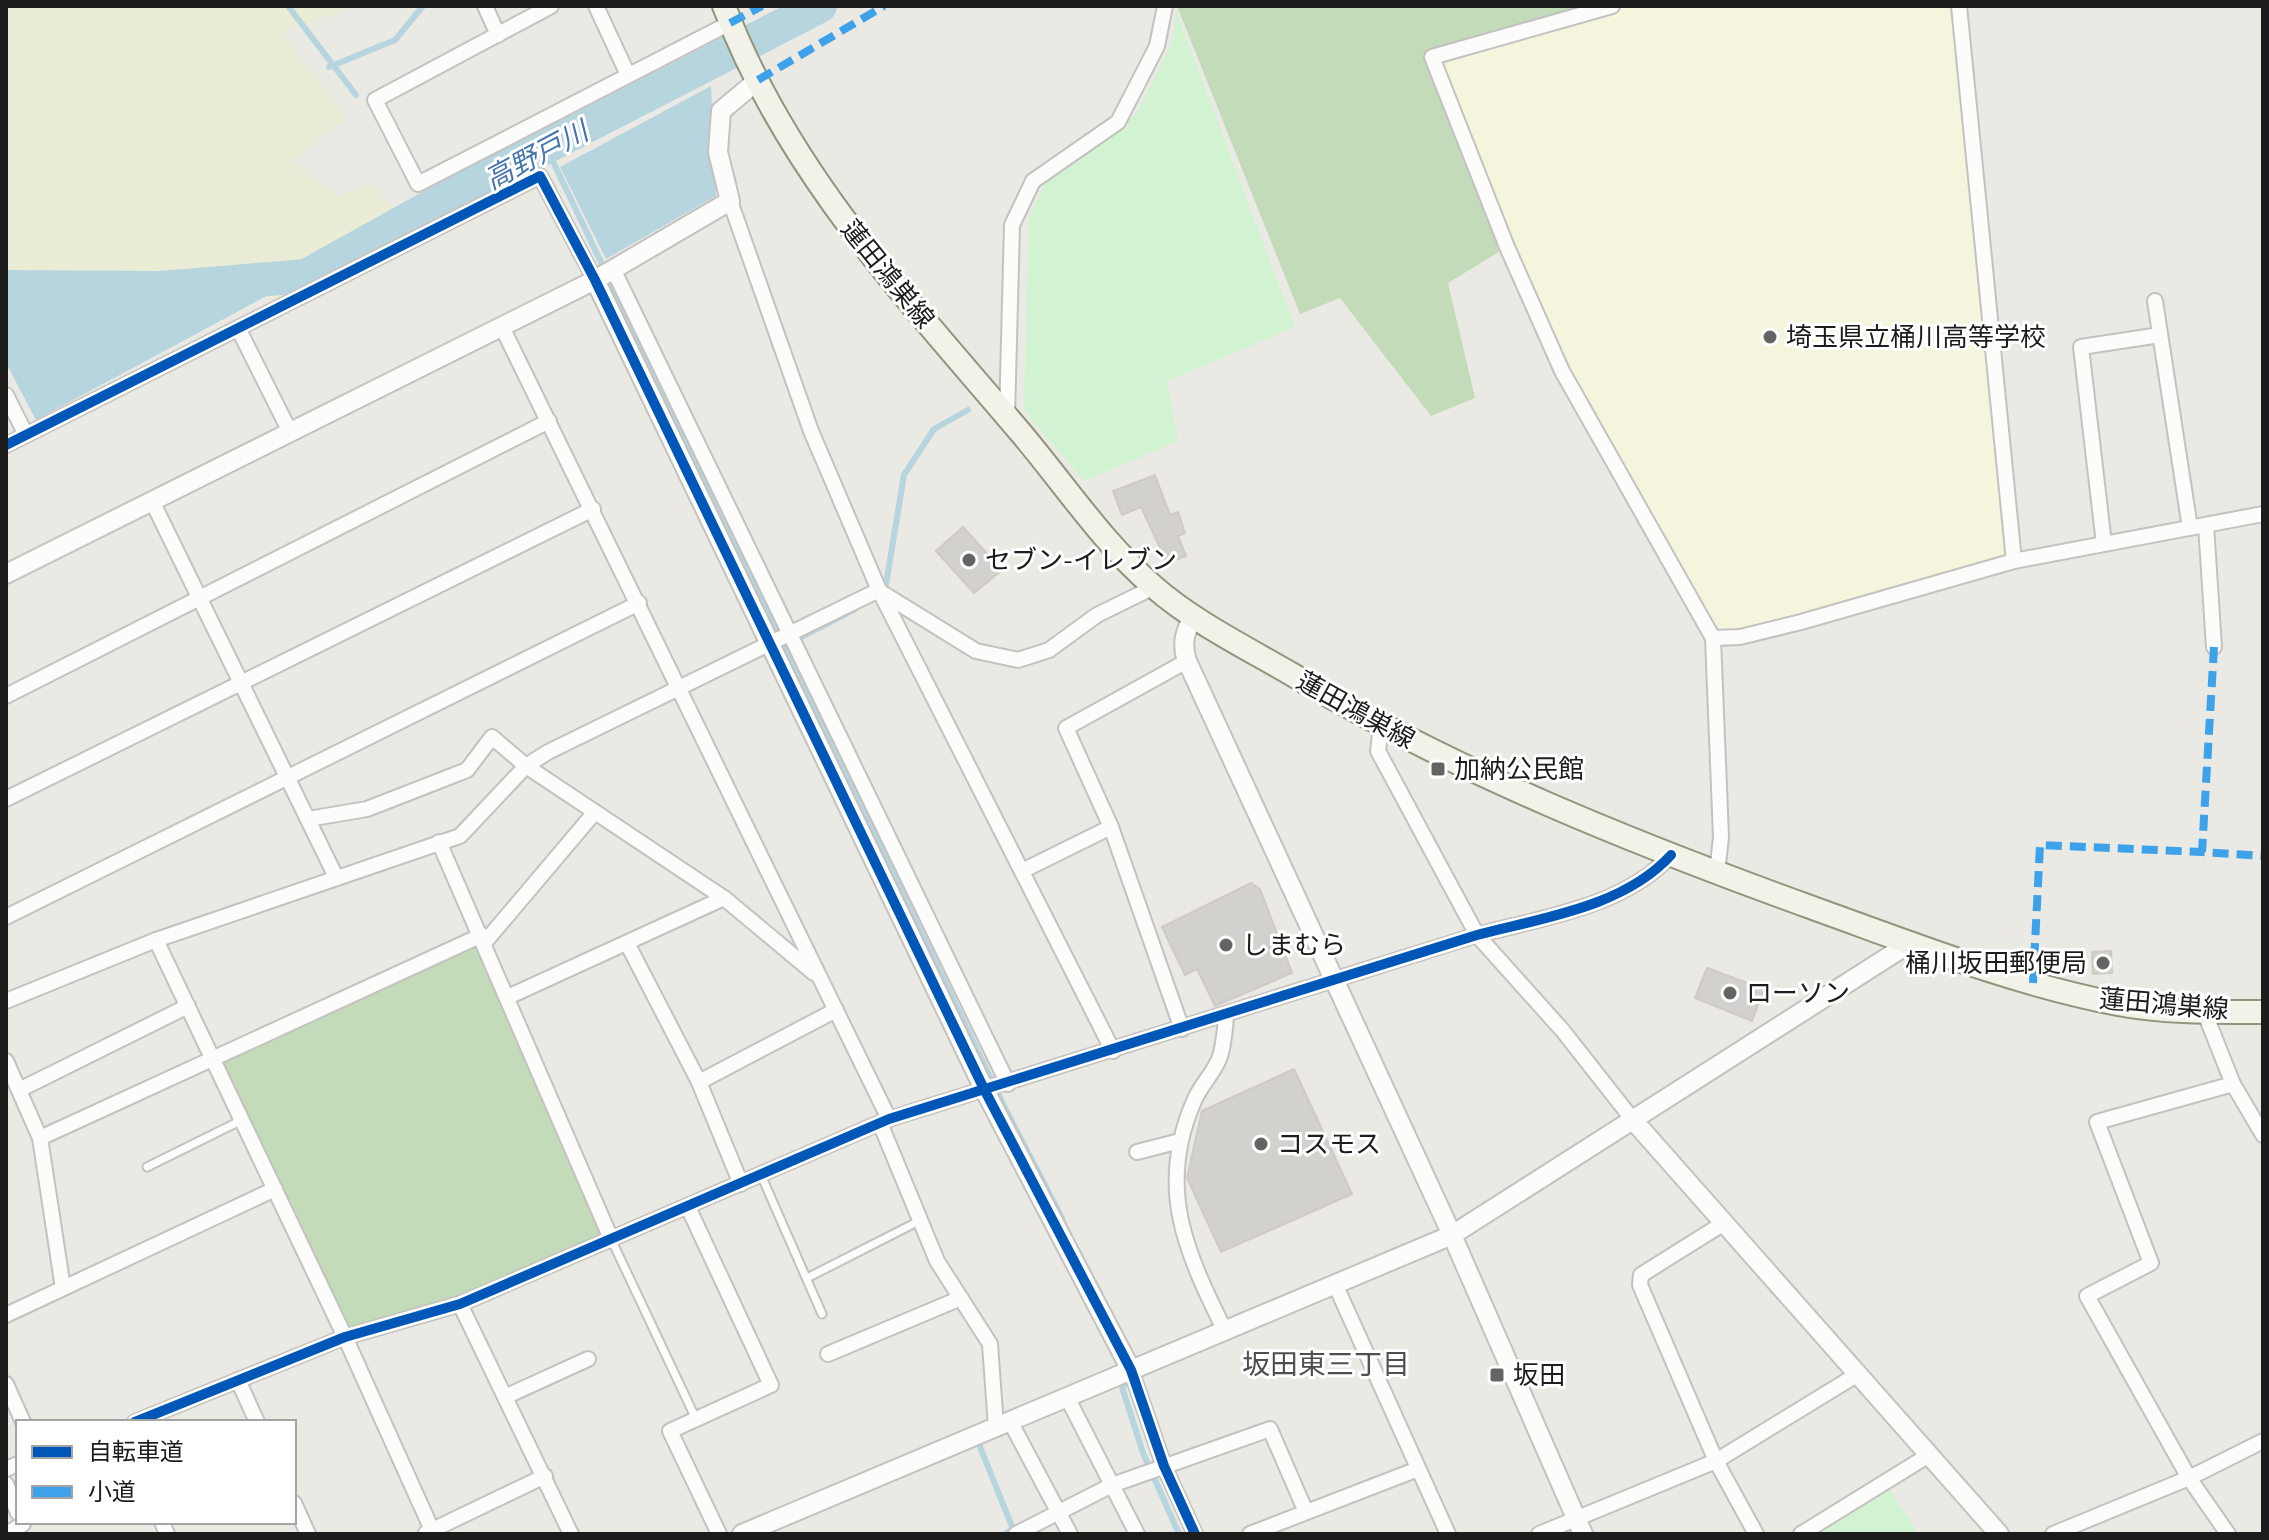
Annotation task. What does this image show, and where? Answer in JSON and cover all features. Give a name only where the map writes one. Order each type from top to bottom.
[{"type":"main road","name":"蓮田鴻巣線","points":[[727,14],[787,133],[851,230],[1104,535],[1154,587],[1194,615],[1381,725],[1488,780],[1717,873],[1910,943],[2081,996],[2124,1005],[2263,1012]]},
{"type":"street","points":[[485,6],[498,35]]},
{"type":"street","points":[[551,6],[375,100],[418,184],[628,75],[727,14]]},
{"type":"street","points":[[596,6],[628,75]]},
{"type":"street","points":[[1007,417],[1012,225],[1033,181],[1118,122],[1157,46],[1165,6]]},
{"type":"street","points":[[1612,6],[1432,57],[1507,247],[1562,371],[1713,638],[1721,837],[1717,873]]},
{"type":"street","points":[[1959,6],[2014,561]]},
{"type":"street","points":[[758,80],[721,111],[718,152],[730,201],[811,431],[879,590],[1024,870],[1113,1051]]},
{"type":"street","points":[[6,445],[540,176],[595,280],[985,1091],[1131,1370],[1164,1466],[1195,1534]]},
{"type":"street","points":[[6,574],[595,280],[730,201]]},
{"type":"street","points":[[613,269],[1008,1084]]},
{"type":"street","points":[[2155,301],[2190,528]]},
{"type":"street","points":[[502,327],[681,687],[836,1010],[885,1121],[937,1261],[990,1344],[1003,1424],[1070,1534]]},
{"type":"street","points":[[238,328],[290,432]]},
{"type":"street","points":[[2104,544],[2081,347],[2160,335]]},
{"type":"street","points":[[6,395],[26,435]]},
{"type":"street","points":[[6,696],[549,421]]},
{"type":"street","points":[[152,501],[336,877]]},
{"type":"street","points":[[6,799],[593,509]]},
{"type":"street","points":[[1713,638],[1740,637],[1801,622],[2014,561],[2263,514]]},
{"type":"street","points":[[2206,525],[2214,647]]},
{"type":"street","points":[[879,590],[976,651],[1018,660],[1049,650],[1097,615],[1154,587]]},
{"type":"street","points":[[6,1001],[156,940],[460,836],[526,766],[879,590]]},
{"type":"street","points":[[6,917],[639,603]]},
{"type":"street","points":[[1194,615],[1185,632],[1183,647],[1187,661],[1452,1235],[1580,1526]]},
{"type":"street","points":[[1182,1029],[1111,827],[1066,728],[1187,661]]},
{"type":"street","points":[[1381,725],[1378,751],[1477,935],[1563,1031],[1633,1120],[1999,1534]]},
{"type":"street","points":[[308,819],[367,809],[467,770],[492,737],[526,766],[724,898],[818,976]]},
{"type":"street","points":[[40,1138],[484,938],[595,812]]},
{"type":"street","points":[[1024,870],[1111,827]]},
{"type":"street","points":[[439,842],[484,938],[612,1241]]},
{"type":"street","points":[[140,1420],[345,1337],[460,1304],[885,1121],[1624,891],[1660,867],[1671,855]]},
{"type":"street","points":[[508,997],[724,898]]},
{"type":"street","points":[[156,940],[345,1337],[428,1532],[545,1476]]},
{"type":"street","points":[[627,943],[699,1082],[741,1184]]},
{"type":"street","points":[[742,1534],[1452,1235],[1910,943]]},
{"type":"street","points":[[19,1090],[188,1006]]},
{"type":"street","points":[[699,1082],[836,1010]]},
{"type":"street","points":[[2204,1011],[2233,1084],[2263,1135]]},
{"type":"street","points":[[1225,1331],[1192,1265],[1178,1220],[1180,1141],[1195,1099],[1219,1058],[1226,1016]]},
{"type":"street","points":[[6,1061],[40,1138],[63,1288]]},
{"type":"street","points":[[2228,1534],[2189,1478],[2087,1296],[2151,1263],[2097,1122],[2233,1084]]},
{"type":"street","points":[[1137,1152],[1180,1141]]},
{"type":"street","points":[[6,1315],[275,1189]]},
{"type":"street","points":[[688,1207],[771,1385],[670,1431],[719,1534]]},
{"type":"street","points":[[1724,1223],[1641,1275],[1640,1285],[1716,1461],[1756,1534]]},
{"type":"street","points":[[1335,1284],[1448,1534]]},
{"type":"street","points":[[828,1354],[961,1298]]},
{"type":"street","points":[[460,1304],[571,1534]]},
{"type":"street","points":[[507,1396],[588,1359]]},
{"type":"street","points":[[1539,1534],[1580,1526],[1716,1461],[1858,1374]]},
{"type":"street","points":[[238,1380],[256,1420]]},
{"type":"street","points":[[6,1384],[22,1420]]},
{"type":"street","points":[[1067,1397],[1137,1534]]},
{"type":"street","points":[[1016,1534],[1112,1485],[1270,1429],[1306,1512]]},
{"type":"street","points":[[2053,1534],[2189,1478],[2263,1441]]},
{"type":"street","points":[[1801,1534],[1929,1455]]},
{"type":"street","points":[[1250,1534],[1418,1469]]},
{"type":"street","points":[[6,1484],[16,1508]]},
{"type":"street","points":[[296,1507],[308,1534]]},
{"type":"lane","points":[[147,1167],[242,1120]]},
{"type":"lane","points":[[761,1175],[822,1314]]},
{"type":"lane","points":[[807,1278],[922,1219]]},
{"type":"lane","points":[[612,1241],[696,1419]]},
{"type":"shaded area","points":[[6,6],[357,6],[281,32],[346,118],[293,161],[335,196],[371,184],[416,231],[295,298],[6,302]]},
{"type":"shaded area","name":"埼玉県立桶川高等学校","points":[[1615,6],[1959,6],[2014,561],[1713,638],[1562,371],[1432,57]]},
{"type":"green space","points":[[1177,6],[1615,6],[1432,57],[1507,247],[1448,283],[1475,398],[1431,416],[1340,298],[1300,314]]},
{"type":"green space","points":[[1176,11],[1295,327],[1167,381],[1178,441],[1084,481],[1024,410],[1029,218],[1049,174],[1135,115],[1174,39]]},
{"type":"green space","points":[[482,935],[612,1241],[345,1337],[213,1059]]},
{"type":"green space","points":[[1884,1481],[1919,1534],[1801,1534]]},
{"type":"water","points":[[711,86],[716,196],[606,259],[560,167]]},
{"type":"water","points":[[276,291],[36,420],[6,363],[6,296]]},
{"type":"building","points":[[1155,475],[1170,515],[1178,512],[1185,533],[1178,536],[1186,556],[1167,563],[1141,507],[1122,515],[1113,491]]},
{"type":"building","name":"セブン-イレブン","points":[[963,527],[1002,570],[974,593],[936,551]]},
{"type":"building","name":"しまむら","points":[[1251,883],[1260,889],[1292,973],[1215,1006],[1197,969],[1185,975],[1162,927]]},
{"type":"building","points":[[2111,951],[2112,973],[2093,974],[2092,952]]},
{"type":"building","name":"ローソン","points":[[1707,968],[1764,989],[1752,1021],[1695,998]]},
{"type":"building","name":"コスモス","points":[[1294,1069],[1352,1194],[1221,1252],[1187,1178],[1202,1111]]},
{"type":"waterway","points":[[288,6],[356,95]]},
{"type":"waterway","points":[[329,67],[395,40],[423,6]]},
{"type":"waterway","name":"高野戸川","points":[[6,287],[161,288],[306,276],[439,202],[820,6]]},
{"type":"waterway","points":[[546,147],[1005,1108],[1062,1218]]},
{"type":"waterway","points":[[881,592],[886,584],[904,475],[934,429],[968,410]]},
{"type":"waterway","points":[[794,641],[855,609]]},
{"type":"waterway","points":[[1131,1376],[1122,1387],[1143,1453],[1179,1534]]},
{"type":"waterway","points":[[976,1437],[1013,1529],[1005,1534]]},
{"type":"marked path","points":[[730,23],[762,6]]},
{"type":"marked path","points":[[758,80],[884,6]]},
{"type":"marked path","points":[[2214,647],[2202,852],[2263,856]]},
{"type":"marked path","points":[[2033,983],[2040,845],[2202,852]]},
{"type":"cycle path","points":[[6,445],[540,176],[595,280],[985,1091],[1131,1370],[1164,1466],[1195,1534]]},
{"type":"cycle path","points":[[140,1420],[345,1337],[460,1304],[889,1119],[1477,935],[1580,908],[1630,887],[1652,873],[1671,855]]},
{"type":"place","name":"埼玉県立桶川高等学校","points":[[1770,337]]},
{"type":"place","name":"セブン-イレブン","points":[[969,560]]},
{"type":"place","name":"加納公民館","points":[[1438,769]]},
{"type":"place","name":"しまむら","points":[[1226,945]]},
{"type":"place","name":"桶川坂田郵便局","points":[[2103,963]]},
{"type":"place","name":"ローソン","points":[[1730,993]]},
{"type":"place","name":"コスモス","points":[[1261,1144]]},
{"type":"place","name":"坂田","points":[[1497,1375]]},
{"type":"district","name":"坂田東三丁目","points":[[1326,1364]]}]
